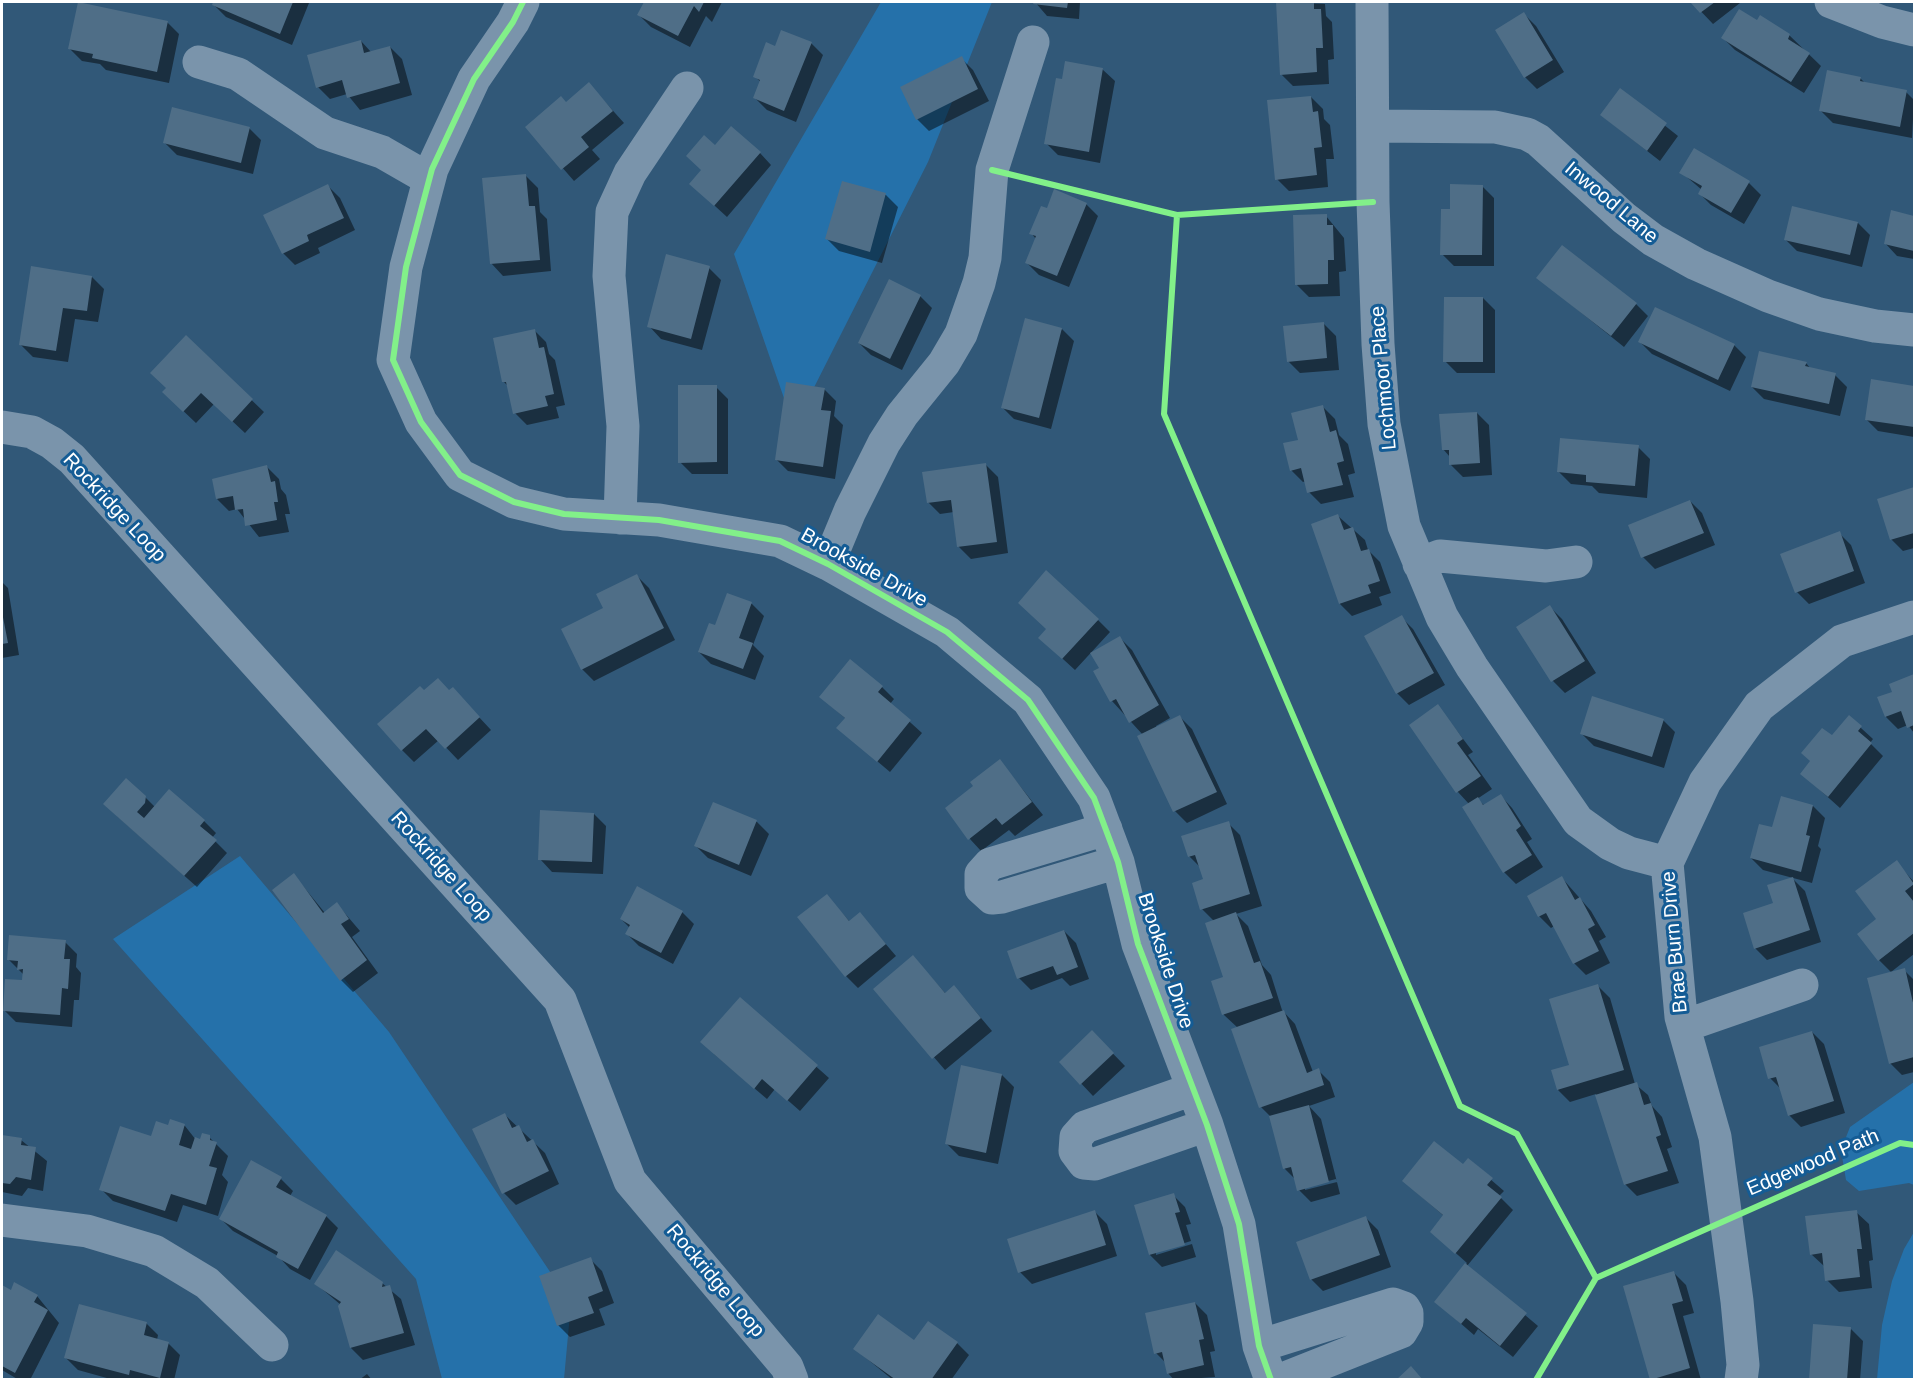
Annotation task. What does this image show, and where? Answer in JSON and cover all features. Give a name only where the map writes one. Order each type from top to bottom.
[{"type":"street","name":"Brookside Drive","points":[[523,2],[513,22],[474,79],[429,179],[406,267],[393,360],[421,422],[460,475],[514,502],[564,514],[659,520],[780,541],[828,564],[947,632],[1028,700],[1094,798],[1118,862],[1138,944],[1207,1125],[1239,1224],[1263,1370]]},
{"type":"street","name":"Lochmoor Place","points":[[1372,2],[1373,214],[1384,424],[1404,526],[1442,617],[1472,668],[1578,821],[1610,844],[1629,853],[1667,863]]},
{"type":"street","points":[[1831,2],[1882,22],[1914,30]]},
{"type":"street","points":[[828,564],[850,511],[884,443],[902,415],[944,363],[961,334],[980,283],[985,258],[992,170],[1033,42]]},
{"type":"street","points":[[199,62],[238,74],[325,133],[382,152],[429,179]]},
{"type":"street","points":[[620,518],[623,426],[609,276],[612,212],[630,173],[687,88]]},
{"type":"street","name":"Inwood Lane","points":[[1374,126],[1494,127],[1527,134],[1538,140],[1624,218],[1653,240],[1696,264],[1768,296],[1819,314],[1875,326],[1914,330]]},
{"type":"street","name":"Rockridge Loop","points":[[2,427],[32,432],[52,442],[72,459],[560,1000],[630,1180],[787,1367],[792,1380]]},
{"type":"street","points":[[1419,564],[1440,556],[1546,566],[1576,561]]},
{"type":"street","name":"Brae Burn Drive","points":[[1741,1380],[1743,1365],[1737,1301],[1715,1137],[1684,1026],[1667,863],[1705,782],[1759,706],[1842,641],[1914,617]]},
{"type":"street","points":[[1106,829],[990,864],[981,874],[981,888],[992,898],[1002,897],[1118,862]]},
{"type":"street","points":[[1684,1026],[1802,985]]},
{"type":"street","points":[[1193,1089],[1085,1127],[1076,1137],[1075,1151],[1084,1163],[1095,1164],[1207,1125]]},
{"type":"street","points":[[2,1220],[87,1231],[154,1251],[207,1283],[272,1345]]},
{"type":"shaded area","points":[[881,2],[992,2],[928,162],[794,427],[734,254]]},
{"type":"shaded area","points":[[240,856],[389,1032],[571,1303],[564,1379],[442,1379],[416,1279],[113,939]]},
{"type":"shaded area","points":[[1914,1082],[1914,1185],[1909,1183],[1859,1191],[1846,1180],[1841,1150],[1850,1127]]},
{"type":"shaded area","points":[[1914,1232],[1914,1379],[1877,1379],[1882,1325],[1892,1281],[1904,1249]]},
{"type":"building","points":[[78,2],[168,21],[157,72],[92,58],[93,54],[68,49]]},
{"type":"building","points":[[213,2],[293,2],[280,34],[212,5]]},
{"type":"building","points":[[644,2],[704,2],[699,12],[694,6],[678,36],[637,15]]},
{"type":"building","points":[[1034,2],[1068,2],[1067,8],[1033,4]]},
{"type":"building","points":[[1276,2],[1314,2],[1314,9],[1321,9],[1323,48],[1316,48],[1317,72],[1280,75]]},
{"type":"building","points":[[1690,2],[1715,2],[1700,13]]},
{"type":"building","points":[[1739,9],[1757,20],[1760,15],[1790,34],[1788,39],[1810,53],[1791,82],[1721,38]]},
{"type":"building","points":[[1524,12],[1553,60],[1524,78],[1495,30]]},
{"type":"building","points":[[781,30],[812,42],[784,111],[753,98],[760,80],[753,77],[766,42],[775,46]]},
{"type":"building","points":[[361,40],[364,53],[390,46],[400,83],[347,98],[342,80],[316,88],[307,55]]},
{"type":"building","points":[[962,56],[978,89],[916,120],[900,87]]},
{"type":"building","points":[[1065,61],[1103,68],[1089,152],[1044,144],[1056,78],[1062,79]]},
{"type":"building","points":[[1827,70],[1861,77],[1860,81],[1907,90],[1900,127],[1819,111]]},
{"type":"building","points":[[589,82],[613,111],[581,137],[589,147],[561,170],[525,127],[561,96],[566,102]]},
{"type":"building","points":[[1620,88],[1667,123],[1647,151],[1600,115]]},
{"type":"building","points":[[1311,96],[1313,112],[1318,111],[1322,147],[1314,148],[1317,175],[1275,180],[1267,100]]},
{"type":"building","points":[[172,107],[250,127],[241,163],[163,143]]},
{"type":"building","points":[[731,126],[761,152],[714,206],[689,184],[701,170],[686,156],[704,135],[715,145]]},
{"type":"building","points":[[1694,148],[1750,181],[1731,213],[1698,194],[1702,186],[1679,173]]},
{"type":"building","points":[[526,174],[529,206],[535,206],[540,260],[490,264],[482,178]]},
{"type":"building","points":[[842,181],[886,193],[870,252],[825,239]]},
{"type":"building","points":[[328,184],[344,218],[307,235],[309,241],[282,254],[263,215]]},
{"type":"building","points":[[1450,184],[1483,185],[1482,255],[1440,255],[1441,209],[1450,209]]},
{"type":"building","points":[[1054,189],[1087,203],[1057,276],[1025,263],[1036,236],[1029,234],[1041,206],[1047,208]]},
{"type":"building","points":[[1792,206],[1858,222],[1850,255],[1784,240]]},
{"type":"building","points":[[1891,210],[1914,216],[1914,251],[1884,244]]},
{"type":"building","points":[[1327,214],[1327,225],[1333,225],[1334,260],[1328,260],[1328,284],[1295,285],[1293,215]]},
{"type":"building","points":[[1562,245],[1637,303],[1611,336],[1536,278]]},
{"type":"building","points":[[666,254],[710,266],[691,339],[647,327]]},
{"type":"building","points":[[31,266],[92,276],[87,311],[63,308],[56,351],[19,345]]},
{"type":"building","points":[[889,279],[921,295],[890,359],[858,343]]},
{"type":"building","points":[[1444,297],[1483,297],[1483,362],[1443,362]]},
{"type":"building","points":[[1655,307],[1735,344],[1718,380],[1638,342]]},
{"type":"building","points":[[1025,318],[1062,328],[1039,418],[1001,408]]},
{"type":"building","points":[[1324,322],[1327,358],[1287,362],[1283,326]]},
{"type":"building","points":[[535,329],[539,348],[544,347],[554,394],[545,396],[548,406],[513,414],[506,382],[502,382],[493,338]]},
{"type":"building","points":[[186,335],[253,399],[232,422],[201,393],[183,412],[162,392],[166,388],[150,373]]},
{"type":"building","points":[[1759,351],[1807,362],[1805,366],[1836,373],[1829,404],[1751,387]]},
{"type":"building","points":[[1871,379],[1914,386],[1914,427],[1865,420]]},
{"type":"building","points":[[786,382],[825,388],[821,410],[831,411],[823,467],[775,460]]},
{"type":"building","points":[[678,385],[717,385],[717,462],[678,463]]},
{"type":"building","points":[[1323,405],[1330,432],[1336,430],[1344,461],[1337,463],[1343,485],[1307,493],[1301,468],[1290,471],[1283,443],[1298,440],[1291,413]]},
{"type":"building","points":[[1477,412],[1480,463],[1449,465],[1449,450],[1442,450],[1439,414]]},
{"type":"building","points":[[1560,438],[1639,445],[1635,486],[1586,482],[1586,475],[1557,472]]},
{"type":"building","points":[[986,463],[997,542],[957,547],[951,500],[927,503],[922,472]]},
{"type":"building","points":[[267,465],[271,482],[275,481],[278,502],[274,502],[277,520],[245,526],[243,509],[235,510],[233,496],[216,499],[212,479]]},
{"type":"building","points":[[1914,487],[1914,533],[1890,540],[1877,499]]},
{"type":"building","points":[[1690,500],[1704,533],[1641,558],[1628,525]]},
{"type":"building","points":[[1338,514],[1344,530],[1353,527],[1361,551],[1369,549],[1380,581],[1368,585],[1371,593],[1339,604],[1311,524]]},
{"type":"building","points":[[1840,531],[1854,571],[1795,593],[1780,554]]},
{"type":"building","points":[[1046,570],[1099,619],[1062,659],[1038,638],[1046,629],[1018,603]]},
{"type":"building","points":[[637,574],[664,628],[581,670],[561,629],[603,608],[596,594]]},
{"type":"building","points":[[727,593],[752,602],[739,638],[753,643],[743,669],[698,652],[709,623],[715,625]]},
{"type":"building","points":[[1550,605],[1585,661],[1551,682],[1516,627]]},
{"type":"building","points":[[2,612],[8,643],[2,644]]},
{"type":"building","points":[[1402,615],[1434,673],[1396,694],[1364,636]]},
{"type":"building","points":[[1120,636],[1159,705],[1129,723],[1116,699],[1110,702],[1093,671],[1099,668],[1090,653]]},
{"type":"building","points":[[850,659],[883,686],[878,692],[911,720],[877,762],[836,728],[845,718],[819,697]]},
{"type":"building","points":[[1914,674],[1914,725],[1907,728],[1901,711],[1885,717],[1877,697],[1892,692],[1889,684]]},
{"type":"building","points":[[438,678],[449,690],[453,687],[480,717],[445,749],[426,729],[401,751],[377,724],[420,686],[424,690]]},
{"type":"building","points":[[1592,696],[1664,719],[1652,757],[1580,734]]},
{"type":"building","points":[[1438,704],[1463,739],[1457,743],[1481,776],[1456,793],[1409,725]]},
{"type":"building","points":[[1180,715],[1217,792],[1173,812],[1137,736]]},
{"type":"building","points":[[1849,715],[1862,726],[1858,731],[1872,743],[1828,797],[1800,774],[1810,761],[1801,753],[1822,728],[1832,735]]},
{"type":"building","points":[[1000,759],[1032,802],[1002,825],[996,818],[968,840],[945,808],[973,786],[970,782]]},
{"type":"building","points":[[126,778],[146,796],[145,803],[137,812],[144,818],[169,789],[205,820],[200,826],[217,840],[184,876],[103,804]]},
{"type":"building","points":[[1501,794],[1521,826],[1516,830],[1532,855],[1503,873],[1462,807],[1478,797],[1483,805]]},
{"type":"building","points":[[1781,796],[1813,805],[1806,835],[1810,836],[1801,872],[1750,858],[1759,824],[1772,827]]},
{"type":"building","points":[[713,802],[757,820],[739,865],[694,846]]},
{"type":"building","points":[[540,810],[594,813],[592,862],[538,860]]},
{"type":"building","points":[[1229,821],[1250,894],[1200,910],[1192,883],[1203,879],[1195,855],[1188,857],[1181,836]]},
{"type":"building","points":[[1897,860],[1914,884],[1905,891],[1914,902],[1914,933],[1878,961],[1857,934],[1876,919],[1855,891]]},
{"type":"building","points":[[294,873],[323,913],[337,902],[349,919],[341,924],[367,960],[340,981],[272,890]]},
{"type":"building","points":[[1562,876],[1575,900],[1580,897],[1595,925],[1588,929],[1599,951],[1573,964],[1546,913],[1538,917],[1527,896]]},
{"type":"building","points":[[1793,877],[1810,930],[1754,949],[1743,913],[1773,903],[1767,885]]},
{"type":"building","points":[[637,886],[683,911],[661,953],[625,934],[630,925],[620,919]]},
{"type":"building","points":[[827,894],[849,921],[860,912],[886,944],[845,977],[797,917]]},
{"type":"building","points":[[1236,912],[1254,963],[1260,961],[1273,998],[1222,1015],[1211,981],[1223,977],[1205,923]]},
{"type":"building","points":[[1064,930],[1078,967],[1057,975],[1053,966],[1017,979],[1007,951]]},
{"type":"building","points":[[9,935],[66,940],[64,959],[70,959],[68,989],[62,988],[60,1015],[3,1011],[5,979],[22,980],[23,969],[17,970],[18,961],[7,960]]},
{"type":"building","points":[[913,955],[945,993],[954,985],[981,1018],[932,1059],[873,989]]},
{"type":"building","points":[[1905,968],[1914,1007],[1914,1057],[1889,1064],[1867,978]]},
{"type":"building","points":[[1598,984],[1624,1070],[1557,1090],[1551,1070],[1569,1065],[1549,999]]},
{"type":"building","points":[[740,997],[818,1065],[787,1101],[762,1079],[754,1089],[700,1042]]},
{"type":"building","points":[[1284,1010],[1307,1073],[1319,1068],[1324,1085],[1259,1108],[1231,1029]]},
{"type":"building","points":[[1092,1030],[1114,1053],[1080,1085],[1059,1062]]},
{"type":"building","points":[[1812,1031],[1834,1101],[1788,1116],[1776,1077],[1768,1079],[1759,1047]]},
{"type":"building","points":[[961,1065],[1002,1074],[986,1153],[945,1144]]},
{"type":"building","points":[[1637,1082],[1644,1105],[1651,1103],[1661,1135],[1656,1137],[1668,1171],[1624,1185],[1595,1095]]},
{"type":"building","points":[[1309,1105],[1329,1182],[1297,1191],[1291,1167],[1283,1169],[1269,1116]]},
{"type":"building","points":[[505,1113],[512,1128],[519,1125],[527,1142],[533,1139],[549,1171],[502,1194],[472,1129]]},
{"type":"building","points":[[170,1119],[185,1124],[179,1145],[191,1149],[195,1137],[200,1139],[202,1133],[210,1135],[210,1140],[217,1142],[209,1166],[217,1168],[206,1205],[171,1194],[165,1211],[99,1190],[120,1126],[151,1136],[156,1121],[168,1125]]},
{"type":"building","points":[[2,1135],[22,1138],[21,1145],[36,1147],[31,1180],[16,1177],[10,1184],[2,1183]]},
{"type":"building","points":[[1434,1141],[1463,1164],[1468,1158],[1493,1178],[1487,1185],[1502,1197],[1455,1254],[1430,1232],[1443,1215],[1402,1181]]},
{"type":"building","points":[[251,1160],[282,1177],[276,1187],[327,1215],[298,1269],[276,1257],[278,1252],[219,1219]]},
{"type":"building","points":[[1174,1193],[1180,1212],[1175,1213],[1185,1245],[1149,1255],[1134,1205]]},
{"type":"building","points":[[1095,1210],[1106,1245],[1018,1273],[1007,1239]]},
{"type":"building","points":[[1857,1210],[1862,1249],[1857,1249],[1860,1277],[1825,1281],[1822,1253],[1810,1255],[1805,1216]]},
{"type":"building","points":[[1366,1216],[1380,1255],[1310,1280],[1296,1242]]},
{"type":"building","points":[[336,1250],[383,1282],[382,1287],[390,1285],[404,1333],[350,1348],[338,1306],[341,1302],[314,1284]]},
{"type":"building","points":[[591,1257],[603,1291],[588,1297],[594,1313],[557,1326],[539,1276]]},
{"type":"building","points":[[1465,1263],[1527,1313],[1500,1346],[1466,1318],[1461,1324],[1434,1302]]},
{"type":"building","points":[[1674,1271],[1683,1301],[1672,1304],[1690,1368],[1650,1380],[1623,1286]]},
{"type":"building","points":[[14,1282],[38,1295],[34,1302],[48,1310],[15,1373],[2,1366],[2,1285],[11,1290]]},
{"type":"building","points":[[1195,1302],[1204,1339],[1199,1340],[1204,1365],[1167,1374],[1162,1352],[1154,1354],[1145,1313]]},
{"type":"building","points":[[79,1304],[147,1322],[144,1335],[169,1342],[160,1378],[130,1370],[129,1375],[64,1358]]},
{"type":"building","points":[[878,1314],[914,1340],[928,1321],[958,1342],[931,1380],[896,1380],[853,1349]]},
{"type":"building","points":[[1813,1324],[1851,1327],[1847,1380],[1809,1380]]},
{"type":"building","points":[[1411,1366],[1423,1380],[1396,1380]]},
{"type":"cycle path","points":[[523,2],[513,22],[474,79],[432,169],[406,267],[393,360],[421,422],[460,475],[514,502],[564,514],[659,520],[780,541],[828,564],[947,632],[1028,700],[1094,798],[1118,862],[1138,944],[1207,1125],[1239,1224],[1259,1346],[1271,1380]]},
{"type":"cycle path","points":[[992,170],[1177,215],[1373,202]]},
{"type":"cycle path","points":[[1177,215],[1164,414],[1460,1106],[1517,1134],[1596,1278]]},
{"type":"cycle path","name":"Edgewood Path","points":[[1536,1380],[1596,1278],[1900,1143],[1914,1145]]}]
